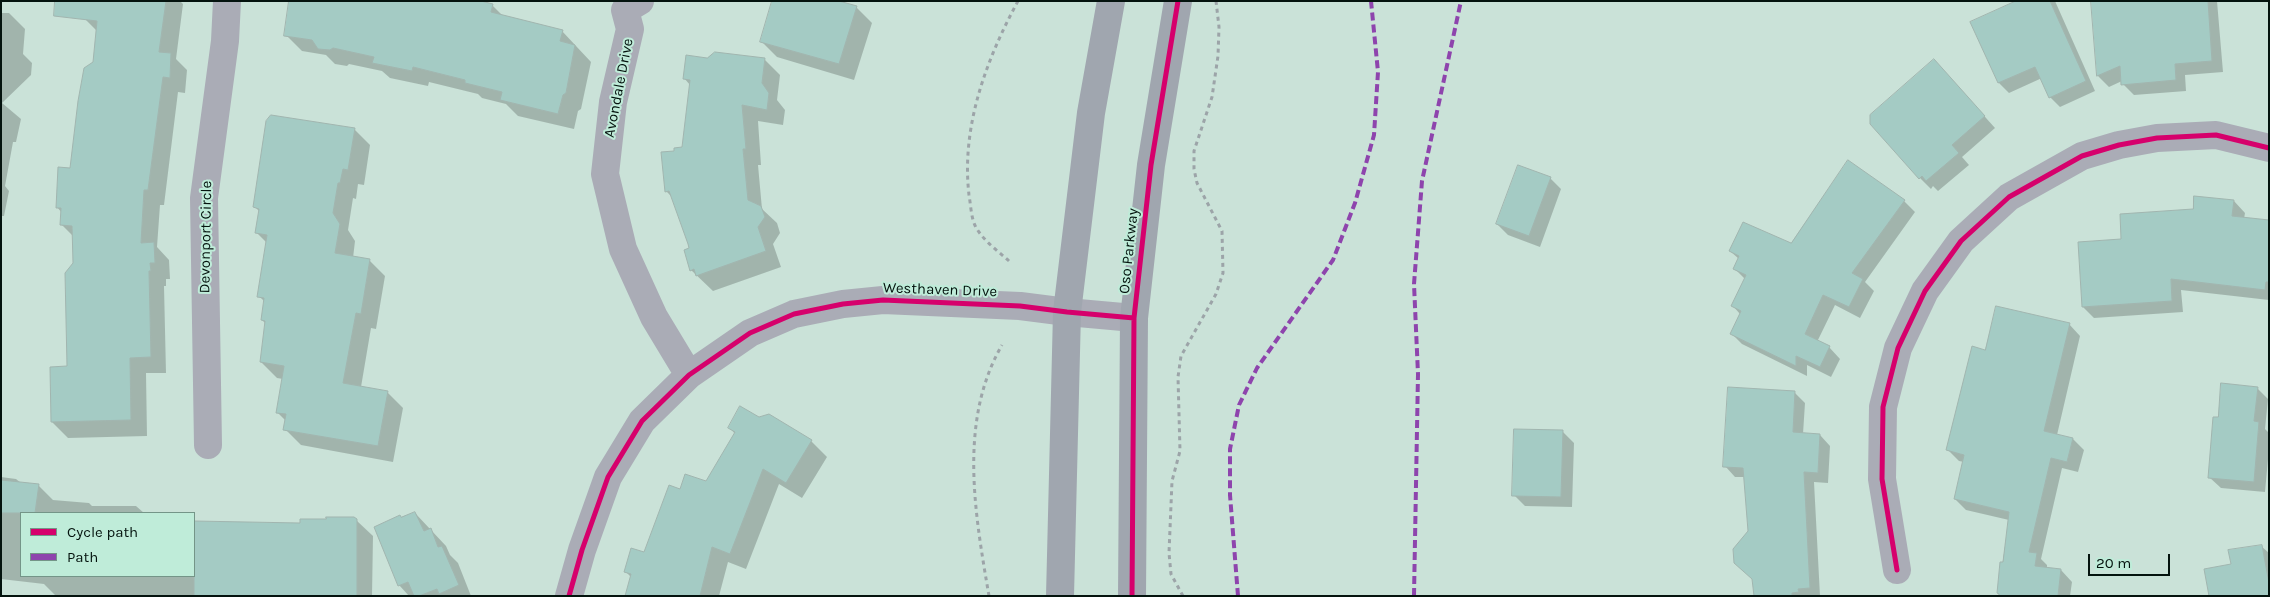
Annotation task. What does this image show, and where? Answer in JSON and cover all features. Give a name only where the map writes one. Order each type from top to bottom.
[{"type":"main road","points":[[1060,596],[1066,312],[1091,113],[1111,1]]},
{"type":"main road","name":"Oso Parkway","points":[[1132,596],[1134,318],[1150,165],[1178,1]]},
{"type":"street","name":"Devonport Circle","points":[[208,445],[204,198],[225,41],[227,1]]},
{"type":"street","name":"Avondale Drive","points":[[628,4],[630,29],[613,102],[605,174],[623,249],[654,317],[689,375]]},
{"type":"street","points":[[1897,570],[1882,479],[1883,407],[1898,348],[1925,291],[1961,241],[2009,197],[2082,156],[2118,144],[2157,138],[2216,135],[2269,148]]},
{"type":"street","name":"Westhaven Drive","points":[[570,596],[582,550],[608,477],[642,421],[689,375],[750,333],[794,314],[843,304],[883,300],[1020,306],[1134,318]]},
{"type":"path","points":[[1010,261],[989,244],[976,228],[967,180],[968,146],[978,94],[990,58],[1018,1]]},
{"type":"path","points":[[1183,596],[1170,574],[1172,481],[1180,452],[1178,377],[1181,356],[1216,294],[1223,273],[1222,231],[1196,183],[1194,169],[1194,151],[1212,96],[1218,56],[1219,27],[1216,1]]},
{"type":"path","points":[[988,596],[976,519],[974,483],[975,443],[980,408],[996,356],[1002,345]]},
{"type":"building","points":[[55,1],[166,1],[159,52],[171,53],[170,78],[163,77],[148,190],[144,190],[141,243],[154,242],[155,263],[150,263],[151,271],[149,271],[151,357],[130,358],[131,420],[51,422],[50,367],[67,366],[65,273],[73,263],[72,226],[60,225],[61,208],[56,208],[58,167],[70,168],[84,68],[93,62],[97,21],[54,16]]},
{"type":"building","points":[[289,1],[481,1],[493,4],[491,12],[563,30],[560,41],[575,45],[566,93],[563,95],[558,114],[500,100],[502,92],[465,83],[465,80],[413,67],[412,71],[372,63],[374,57],[333,48],[330,50],[318,49],[312,40],[284,36]]},
{"type":"building","points":[[772,1],[839,1],[857,6],[839,64],[760,42]]},
{"type":"building","points":[[2016,1],[2050,1],[2086,81],[2049,98],[2035,67],[1998,83],[1970,22]]},
{"type":"building","points":[[2091,1],[2208,1],[2212,61],[2175,64],[2176,80],[2121,85],[2120,66],[2097,76]]},
{"type":"building","points":[[715,52],[765,58],[762,83],[769,93],[767,110],[742,105],[746,149],[743,149],[748,200],[761,206],[765,217],[758,227],[766,251],[696,276],[694,269],[690,271],[684,250],[689,248],[688,244],[669,191],[665,192],[661,152],[674,151],[674,148],[682,147],[690,80],[683,79],[686,55],[707,58]]},
{"type":"building","points":[[1934,59],[1985,116],[1952,145],[1959,153],[1926,181],[1922,176],[1919,179],[1870,124],[1870,115]]},
{"type":"building","points":[[271,115],[355,128],[348,170],[343,169],[340,183],[338,183],[333,213],[340,224],[335,253],[370,259],[361,314],[356,313],[343,383],[388,391],[378,446],[283,430],[286,414],[276,413],[284,366],[260,362],[265,321],[261,320],[264,298],[257,297],[267,235],[255,233],[259,209],[253,207],[266,121]]},
{"type":"building","points":[[1848,160],[1905,200],[1852,273],[1863,279],[1849,307],[1823,295],[1805,334],[1830,346],[1820,367],[1796,356],[1796,366],[1730,334],[1741,311],[1731,306],[1746,275],[1733,269],[1739,256],[1729,251],[1743,222],[1791,243]]},
{"type":"building","points":[[1518,165],[1551,177],[1529,236],[1496,224]]},
{"type":"building","points":[[2194,196],[2234,200],[2232,216],[2269,220],[2269,282],[2266,282],[2265,290],[2171,279],[2172,301],[2082,307],[2078,242],[2121,239],[2120,214],[2193,209]]},
{"type":"building","points":[[1996,306],[2070,323],[2044,431],[2073,438],[2067,462],[2051,458],[2029,552],[2037,553],[2035,566],[2061,569],[2058,596],[1999,596],[1997,593],[2000,562],[2003,562],[2009,512],[1954,499],[1964,455],[1946,450],[1972,346],[1985,350]]},
{"type":"building","points":[[2221,383],[2258,387],[2254,421],[2259,422],[2254,482],[2208,478],[2213,417],[2218,417]]},
{"type":"building","points":[[1728,387],[1795,391],[1793,432],[1820,434],[1818,473],[1804,472],[1810,588],[1798,589],[1799,592],[1792,593],[1792,596],[1754,596],[1752,579],[1734,563],[1733,549],[1748,531],[1743,468],[1723,467]]},
{"type":"building","points":[[740,406],[759,417],[769,414],[812,440],[786,483],[763,469],[730,554],[712,547],[700,596],[625,596],[631,574],[624,572],[631,548],[644,552],[669,485],[680,489],[685,474],[706,481],[735,432],[728,428]]},
{"type":"building","points":[[1514,429],[1563,430],[1561,497],[1512,496]]},
{"type":"building","points":[[1,480],[39,484],[35,512],[1,513]]},
{"type":"building","points":[[415,512],[424,531],[431,528],[438,547],[442,546],[459,585],[439,594],[437,589],[414,596],[408,582],[398,586],[374,527],[400,515],[401,517]]},
{"type":"building","points":[[326,517],[354,517],[357,519],[357,596],[194,596],[195,521],[300,523],[300,519],[326,519]]},
{"type":"building","points":[[2262,545],[2269,583],[2269,596],[2209,596],[2204,569],[2231,564],[2228,550]]},
{"type":"marked path","points":[[1238,596],[1230,495],[1230,449],[1239,405],[1257,368],[1333,260],[1355,203],[1374,135],[1378,72],[1371,1]]},
{"type":"marked path","points":[[1414,596],[1418,374],[1414,284],[1422,181],[1461,1]]},
{"type":"cycle path","points":[[1132,596],[1134,318],[1151,165],[1178,1]]},
{"type":"cycle path","points":[[1897,570],[1882,479],[1883,407],[1898,348],[1925,291],[1961,241],[2009,197],[2082,156],[2119,145],[2157,138],[2216,135],[2269,148]]},
{"type":"cycle path","points":[[569,596],[582,550],[608,477],[642,421],[689,375],[750,333],[794,314],[843,304],[883,300],[1020,306],[1134,318]]}]
